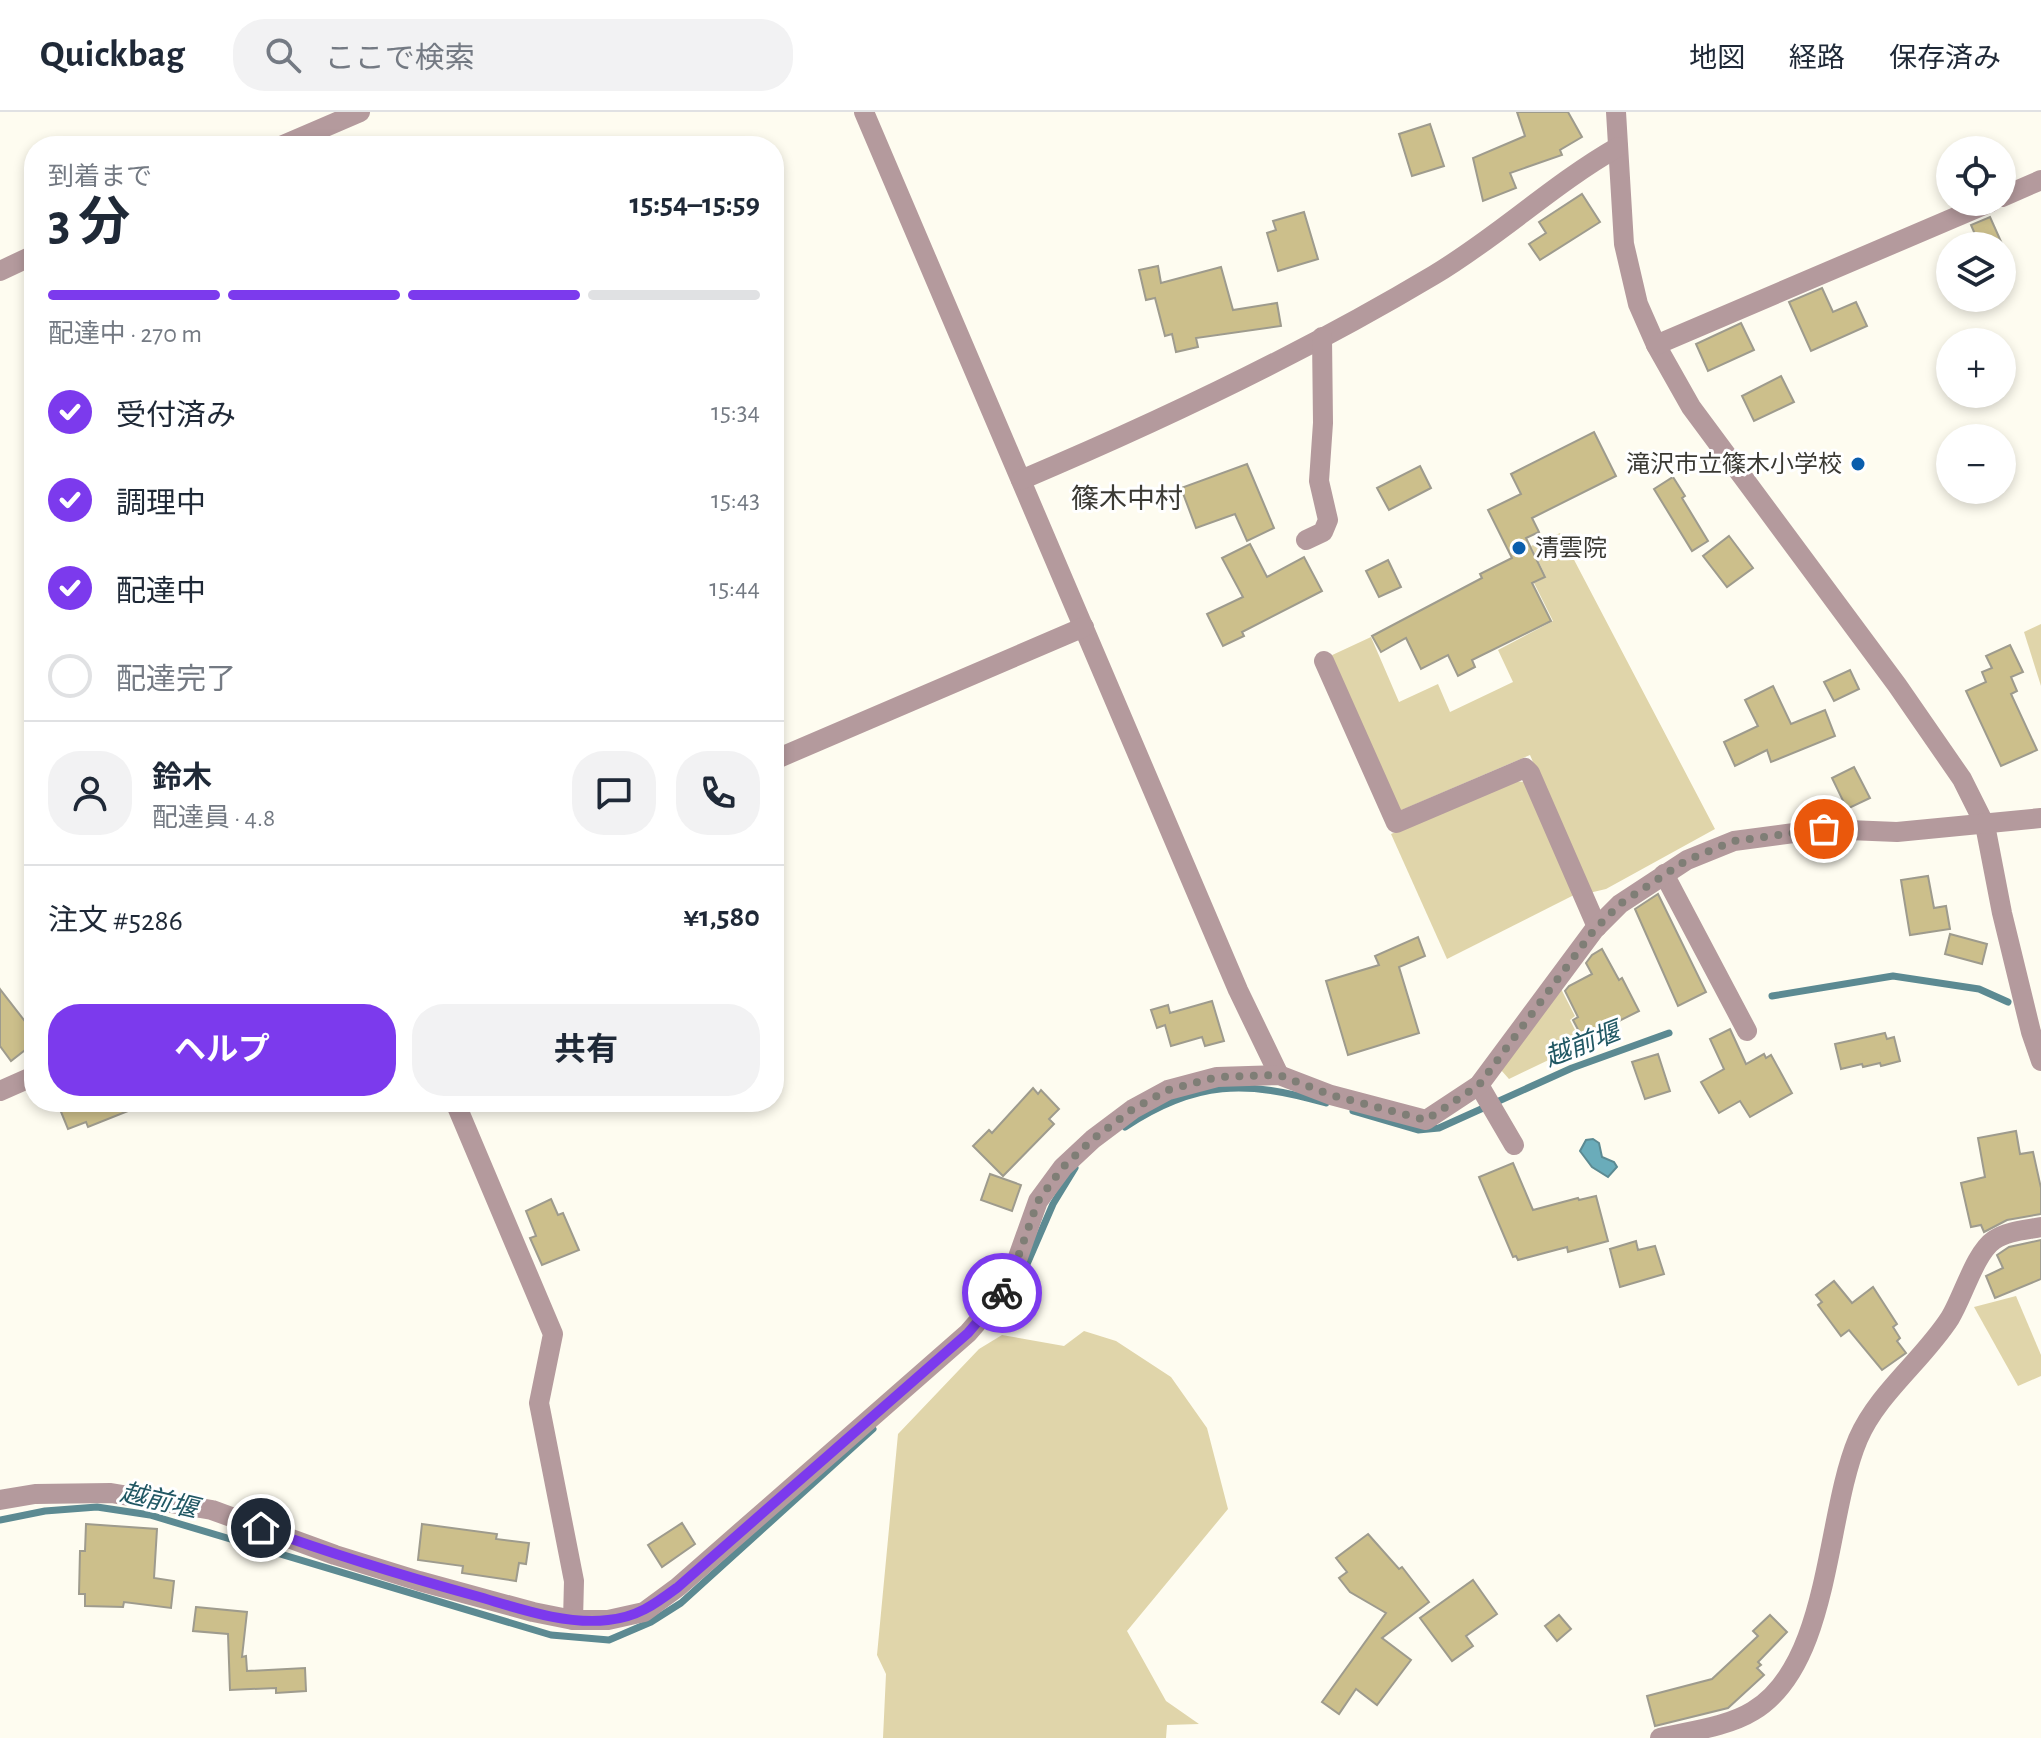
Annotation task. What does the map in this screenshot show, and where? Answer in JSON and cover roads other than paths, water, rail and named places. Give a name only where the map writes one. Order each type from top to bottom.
[{"type":"street","points":[[299,136],[336,116],[360,112]]},
{"type":"street","points":[[864,112],[1238,990],[1279,1075]]},
{"type":"street","points":[[1616,112],[1624,244],[1638,304],[1656,345],[1691,407],[1897,685],[1962,779],[1985,825],[2002,913],[2041,1061]]},
{"type":"street","points":[[1021,480],[1132,433],[1322,337],[1435,275],[1502,229],[1578,169],[1618,147]]},
{"type":"street","points":[[2016,191],[2041,180]]},
{"type":"street","points":[[1656,345],[1958,216]]},
{"type":"street","points":[[0,271],[24,260]]},
{"type":"street","points":[[1306,540],[1323,532],[1328,520],[1319,481],[1323,423],[1322,337]]},
{"type":"street","points":[[784,756],[1084,627]]},
{"type":"street","points":[[1324,661],[1396,823],[1525,768],[1530,773],[1597,927]]},
{"type":"street","points":[[0,1500],[35,1494],[111,1493],[212,1510],[405,1576],[533,1612],[573,1620],[608,1620],[644,1612],[968,1333],[1007,1288],[1038,1201],[1063,1167],[1093,1139],[1133,1109],[1168,1090],[1217,1077],[1279,1075],[1331,1095],[1426,1120],[1487,1098],[1597,927],[1620,904],[1687,860],[1734,841],[1824,829],[1897,832],[2041,818]]},
{"type":"street","points":[[1664,874],[1747,1031]]},
{"type":"street","points":[[0,1091],[24,1080]]},
{"type":"street","points":[[1487,1098],[1514,1145]]},
{"type":"street","points":[[459,1112],[553,1334],[539,1403],[574,1581],[573,1620]]},
{"type":"street","points":[[1660,1738],[1736,1719],[1754,1711],[1771,1698],[1788,1676],[1816,1618],[1846,1474],[1859,1437],[1874,1410],[1934,1344],[1960,1303],[1985,1249],[1995,1239],[2041,1227]]},
{"type":"water","points":[[1593,1139],[1599,1143],[1602,1157],[1614,1162],[1617,1167],[1608,1177],[1592,1167],[1580,1151],[1586,1140]]},
{"type":"waterway","points":[[1772,996],[1893,976],[1979,989],[2008,1002]]},
{"type":"waterway","name":"越前堰","points":[[1353,1111],[1418,1130],[1439,1128],[1572,1068],[1669,1033]]},
{"type":"waterway","name":"越前堰","points":[[1125,1127],[1175,1100],[1222,1089],[1271,1090],[1326,1103]]},
{"type":"waterway","name":"越前堰","points":[[1021,1278],[1053,1204],[1075,1168]]},
{"type":"waterway","name":"越前堰","points":[[0,1520],[45,1511],[97,1507],[150,1515],[551,1635],[609,1640],[651,1622],[681,1603],[873,1429]]},
{"type":"place","name":"滝沢市立篠木小学校","points":[[1858,464]]},
{"type":"place","name":"清雲院","points":[[1519,548]]},
{"type":"district","name":"篠木中村","points":[[1127,498]]}]
